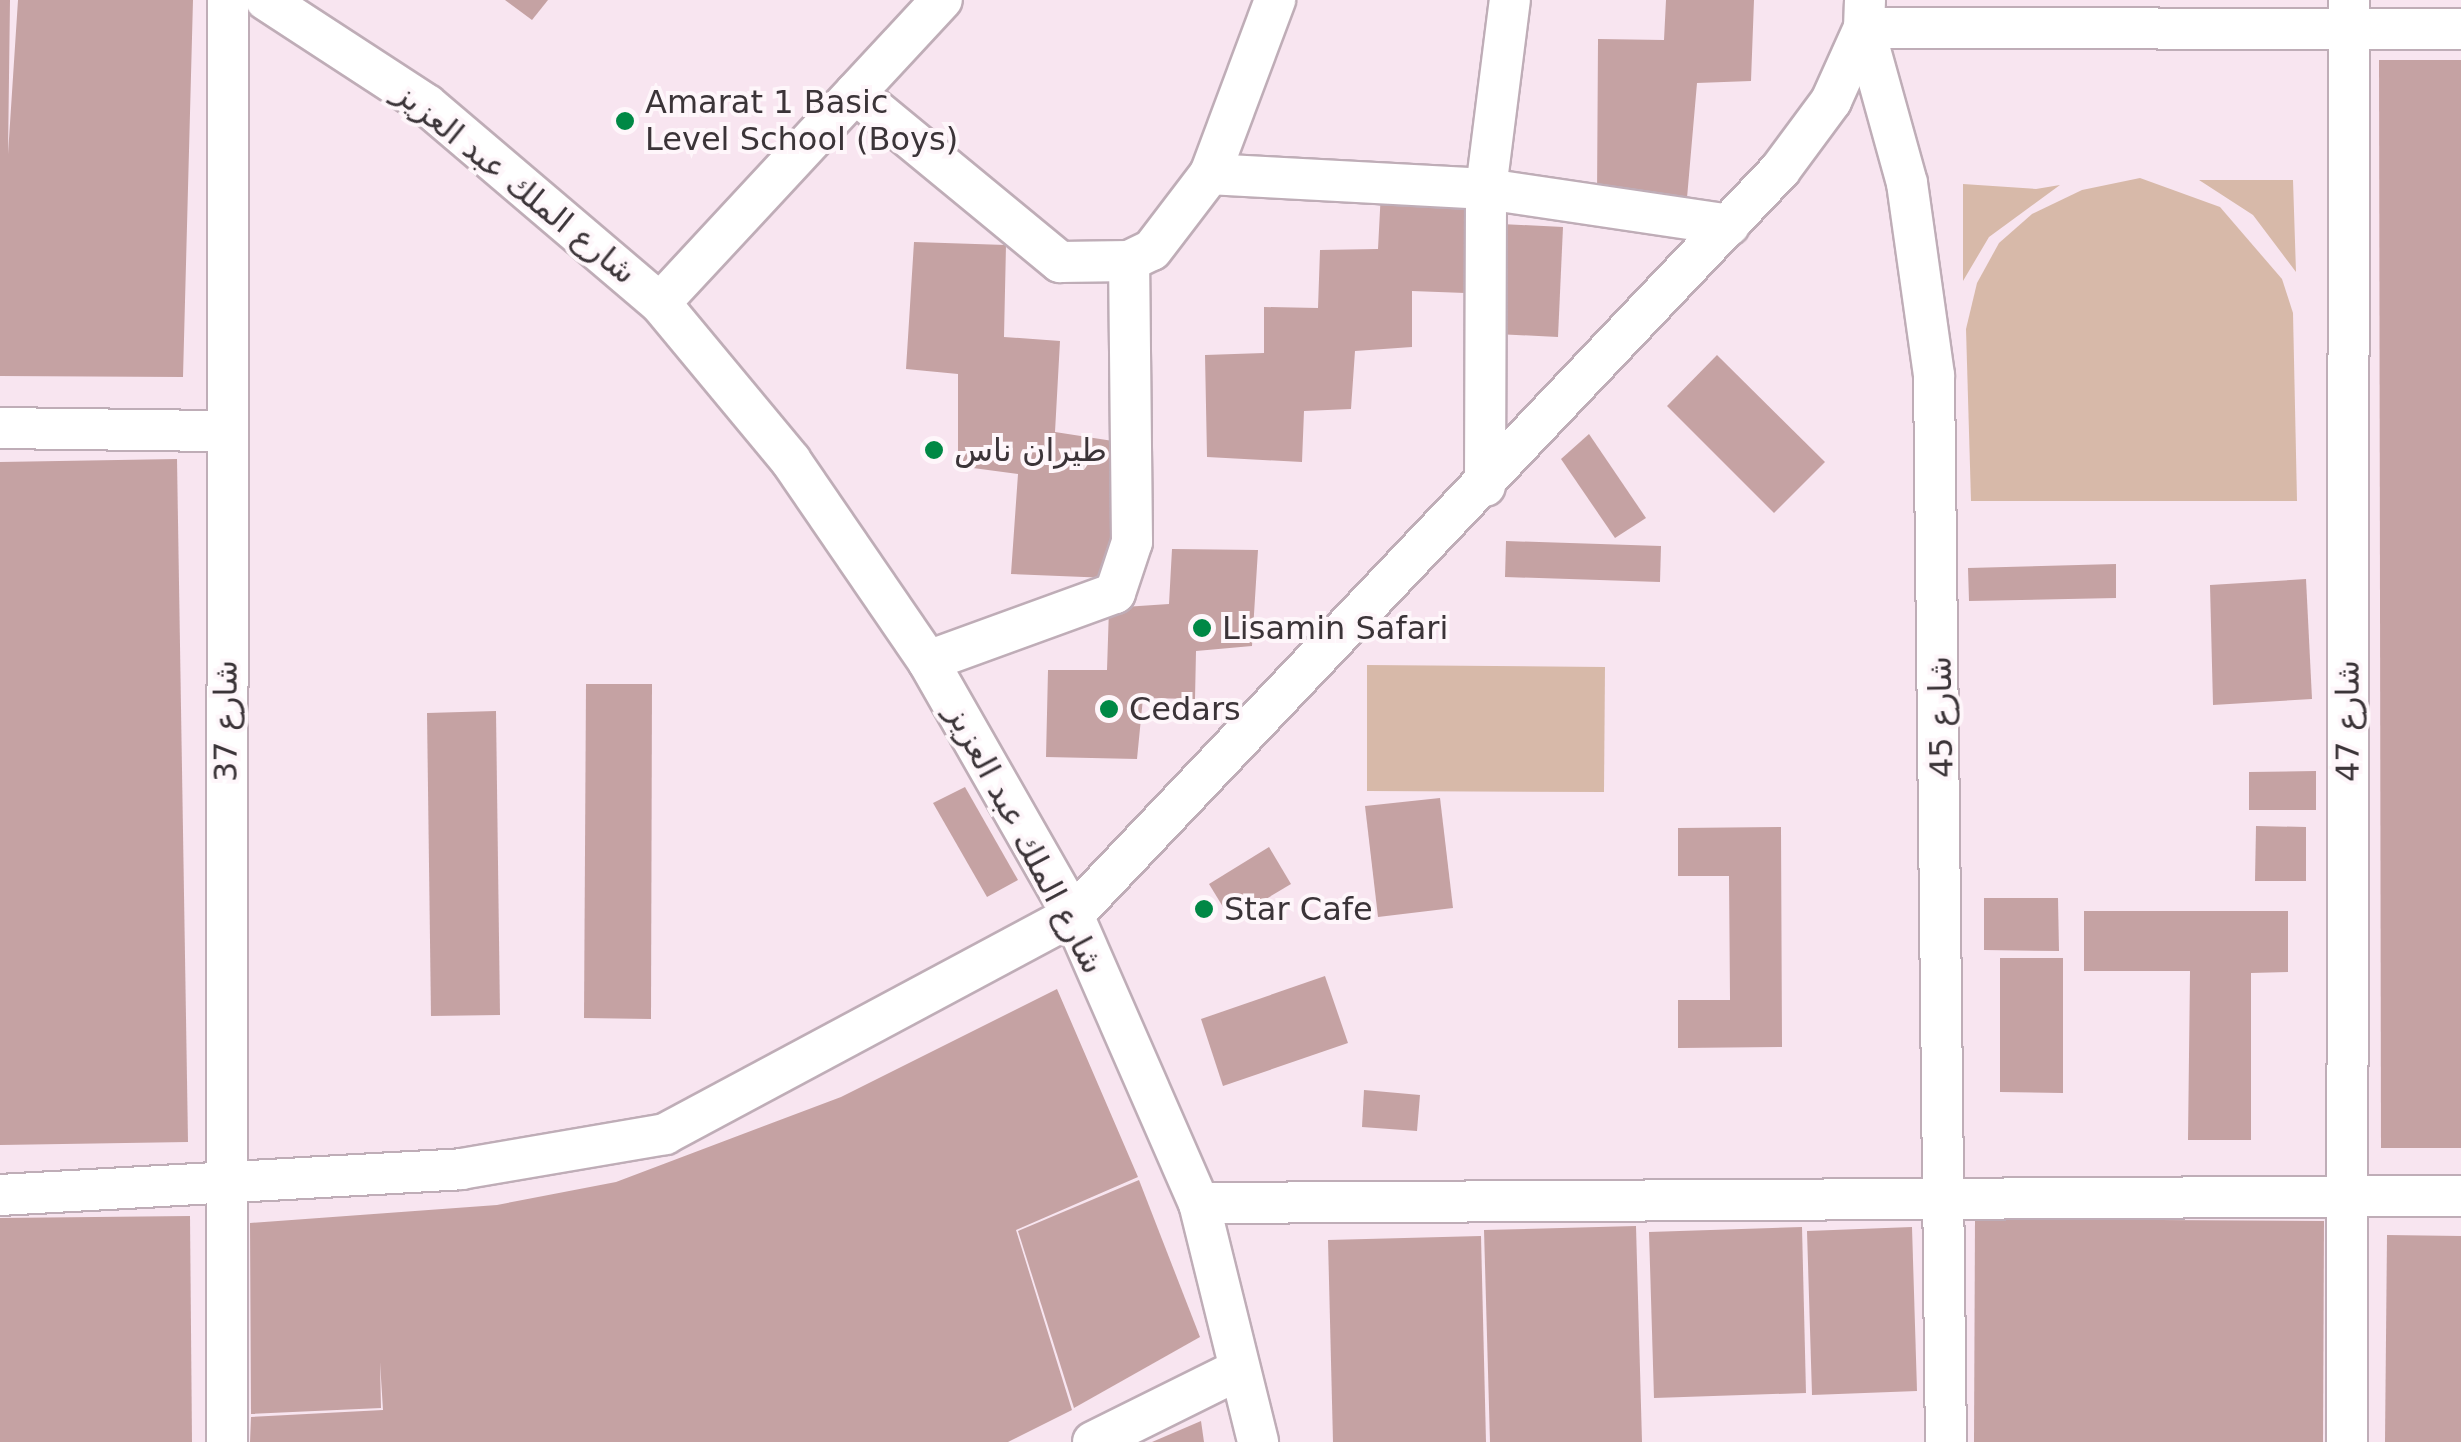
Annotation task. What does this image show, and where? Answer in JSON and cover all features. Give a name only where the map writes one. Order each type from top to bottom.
[{"type":"street","name":"شارع 37","points":[[226,1442],[228,0]]},
{"type":"street","name":"شارع الملك عبد العزيز","points":[[266,0],[427,105],[660,303],[791,461],[928,661],[1073,915],[1199,1203],[1258,1442]]},
{"type":"street","name":"شارع الملك عبد العزيز","points":[[660,303],[942,0]]},
{"type":"street","points":[[856,93],[1060,262],[1129,261],[1152,250],[1210,174],[1274,0]]},
{"type":"street","points":[[1485,486],[1486,189],[1510,0]]},
{"type":"street","points":[[0,1195],[461,1169],[664,1134],[1073,915],[1485,486],[1729,224],[1831,101],[1864,14],[2349,14],[2461,29]]},
{"type":"street","name":"شارع 45","points":[[1864,14],[1907,182],[1934,375],[1946,1442]]},
{"type":"street","name":"شارع 47","points":[[2347,1442],[2349,14]]},
{"type":"street","points":[[1210,174],[1486,189],[1729,224]]},
{"type":"street","points":[[928,661],[1116,593],[1132,542],[1129,261]]},
{"type":"street","points":[[0,428],[225,432]]},
{"type":"street","points":[[1199,1203],[2461,1196]]},
{"type":"street","points":[[1093,1442],[1238,1370]]},
{"type":"shaded area","points":[[2140,178],[2220,207],[2282,279],[2293,313],[2297,501],[1971,501],[1966,329],[1977,283],[1999,243],[2032,214],[2082,190]]},
{"type":"shaded area","points":[[2199,180],[2293,180],[2296,272],[2253,215]]},
{"type":"shaded area","points":[[1963,184],[2036,189],[2060,185],[1989,237],[1963,281]]},
{"type":"shaded area","points":[[1367,665],[1605,667],[1604,792],[1367,791]]},
{"type":"building","points":[[0,0],[10,0],[8,154],[18,0],[193,0],[183,377],[0,376]]},
{"type":"building","points":[[505,0],[548,0],[532,20]]},
{"type":"building","points":[[1666,0],[1754,0],[1751,81],[1697,83],[1687,198],[1597,198],[1598,39],[1664,40]]},
{"type":"building","points":[[2379,60],[2461,60],[2461,1148],[2381,1148]]},
{"type":"building","points":[[1381,191],[1470,194],[1465,293],[1412,291],[1412,347],[1355,351],[1351,409],[1304,411],[1302,462],[1207,457],[1205,355],[1264,353],[1264,307],[1318,308],[1320,250],[1378,249]]},
{"type":"building","points":[[1501,224],[1563,227],[1558,337],[1496,334]]},
{"type":"building","points":[[914,242],[1006,245],[1004,337],[1060,341],[1055,432],[1113,441],[1109,578],[1011,574],[1018,474],[958,466],[958,374],[906,369]]},
{"type":"building","points":[[1717,355],[1825,462],[1774,513],[1667,406]]},
{"type":"building","points":[[1589,434],[1646,518],[1615,538],[1561,459]]},
{"type":"building","points":[[177,459],[188,1142],[0,1145],[0,462]]},
{"type":"building","points":[[1506,541],[1661,546],[1660,582],[1505,577]]},
{"type":"building","points":[[1172,549],[1258,550],[1252,646],[1196,651],[1195,699],[1143,698],[1137,759],[1046,757],[1048,670],[1107,670],[1109,608],[1169,604]]},
{"type":"building","points":[[2116,564],[2116,598],[1969,601],[1968,568]]},
{"type":"building","points":[[2306,579],[2312,699],[2213,705],[2210,585]]},
{"type":"building","points":[[586,684],[652,684],[651,1019],[584,1018]]},
{"type":"building","points":[[496,711],[500,1015],[431,1016],[427,713]]},
{"type":"building","points":[[2316,771],[2316,810],[2249,810],[2249,772]]},
{"type":"building","points":[[965,787],[1018,880],[987,897],[933,803]]},
{"type":"building","points":[[1440,798],[1453,908],[1378,917],[1365,806]]},
{"type":"building","points":[[2256,826],[2306,827],[2306,881],[2255,881]]},
{"type":"building","points":[[1781,827],[1782,1047],[1678,1048],[1678,1000],[1730,1000],[1729,876],[1678,876],[1678,828]]},
{"type":"building","points":[[1269,847],[1291,884],[1231,920],[1209,884]]},
{"type":"building","points":[[1984,898],[2058,898],[2059,951],[1984,950]]},
{"type":"building","points":[[2084,911],[2288,911],[2288,972],[2251,973],[2251,1140],[2188,1140],[2190,971],[2084,971]]},
{"type":"building","points":[[2000,958],[2063,958],[2063,1093],[2000,1092]]},
{"type":"building","points":[[1325,976],[1348,1043],[1223,1086],[1201,1019]]},
{"type":"building","points":[[1057,989],[1138,1177],[1016,1230],[1072,1410],[1008,1442],[250,1442],[251,1417],[383,1410],[380,1362],[381,1408],[251,1414],[250,1223],[497,1205],[616,1182],[841,1097]]},
{"type":"building","points":[[1364,1090],[1420,1095],[1417,1131],[1362,1127]]},
{"type":"building","points":[[1139,1180],[1200,1337],[1074,1408],[1018,1231]]},
{"type":"building","points":[[190,1216],[192,1442],[0,1442],[0,1218]]},
{"type":"building","points":[[1975,1219],[2324,1221],[2323,1442],[1974,1442]]},
{"type":"building","points":[[1636,1226],[1642,1442],[1490,1442],[1484,1230]]},
{"type":"building","points":[[1802,1227],[1806,1393],[1654,1398],[1649,1232]]},
{"type":"building","points":[[1912,1227],[1917,1391],[1812,1395],[1807,1231]]},
{"type":"building","points":[[2387,1235],[2461,1236],[2461,1442],[2385,1442]]},
{"type":"building","points":[[1481,1236],[1486,1442],[1333,1442],[1328,1240]]},
{"type":"building","points":[[1201,1421],[1204,1442],[1152,1442]]},
{"type":"place","name":"Amarat 1 Basic Level School (Boys)","points":[[625,121]]},
{"type":"place","name":"طيران ناس","points":[[934,450]]},
{"type":"place","name":"Lisamin Safari","points":[[1202,628]]},
{"type":"place","name":"Cedars","points":[[1109,709]]},
{"type":"place","name":"Star Cafe","points":[[1204,909]]}]
